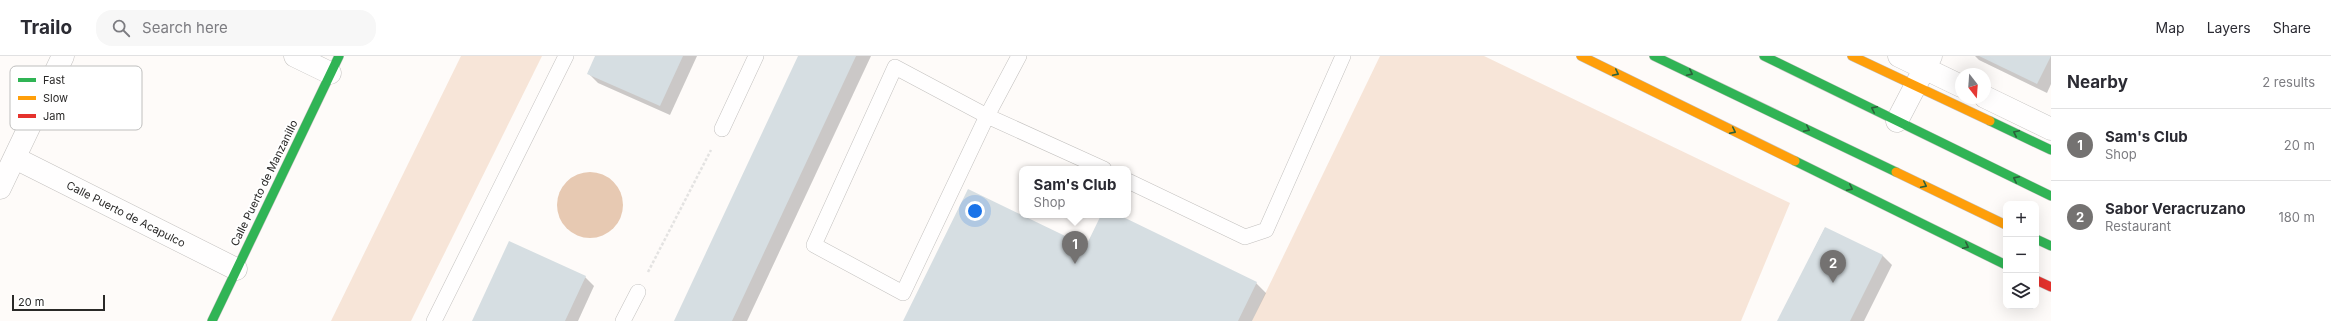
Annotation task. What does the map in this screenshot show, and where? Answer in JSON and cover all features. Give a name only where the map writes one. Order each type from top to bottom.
[{"type":"main road","points":[[1582,56],[2003,264]]},
{"type":"main road","points":[[1654,56],[2003,224]]},
{"type":"main road","points":[[1764,56],[2051,196]]},
{"type":"main road","points":[[1852,56],[1924,70],[2051,150]]},
{"type":"main road","name":"Calle Puerto de Manzanillo","points":[[212,321],[334,65]]},
{"type":"main road","points":[[2039,240],[2051,246]]},
{"type":"main road","points":[[2039,281],[2051,287]]},
{"type":"street","points":[[58,66],[63,56]]},
{"type":"street","points":[[295,56],[334,65]]},
{"type":"street","points":[[1899,56],[1924,70],[1955,83]]},
{"type":"street","points":[[1897,121],[1924,70]]},
{"type":"street","points":[[1991,100],[2051,129]]},
{"type":"street","points":[[0,188],[28,130]]},
{"type":"street","name":"Calle Puerto de Acapulco","points":[[15,158],[236,269]]},
{"type":"lane","points":[[434,321],[566,56]]},
{"type":"lane","points":[[722,130],[756,56]]},
{"type":"lane","points":[[1019,56],[987,116],[903,293],[814,245],[898,62],[987,116],[1097,166]]},
{"type":"lane","points":[[1131,182],[1245,237],[1266,230],[1344,56]]},
{"type":"lane","points":[[623,321],[638,292]]},
{"type":"path","points":[[638,292],[722,130]]},
{"type":"shaded area","points":[[461,56],[542,56],[411,321],[331,321]]},
{"type":"shaded area","points":[[1380,56],[1484,56],[1790,203],[1741,321],[1252,321]]},
{"type":"shaded area","points":[[583,172],[597,172],[609,177],[618,186],[623,198],[621,218],[614,229],[597,238],[583,238],[571,233],[562,224],[557,212],[557,198],[562,186],[571,177]]},
{"type":"building","points":[[595,56],[683,56],[660,106],[587,74]]},
{"type":"building","points":[[798,56],[856,56],[732,321],[674,321]]},
{"type":"building","points":[[1979,56],[2051,56],[2037,84]]},
{"type":"building","points":[[968,189],[1019,214],[1019,218],[1028,218],[1086,246],[1100,218],[1125,218],[1257,282],[1238,321],[903,321]]},
{"type":"building","points":[[1825,227],[1883,255],[1850,321],[1777,321]]},
{"type":"building","points":[[509,241],[586,276],[565,321],[472,321]]},
{"type":"traffic: fast","points":[[212,321],[339,56]]},
{"type":"traffic: fast","points":[[1654,56],[1896,172]]},
{"type":"traffic: fast","points":[[1764,56],[2051,196]]},
{"type":"traffic: fast","points":[[1990,121],[2051,150]]},
{"type":"traffic: fast","points":[[1795,161],[2003,264]]},
{"type":"traffic: fast","points":[[2039,240],[2051,246]]},
{"type":"traffic: slow","points":[[1581,56],[1795,161]]},
{"type":"traffic: slow","points":[[1852,56],[1990,121]]},
{"type":"traffic: slow","points":[[1896,172],[2003,224]]},
{"type":"traffic: jam","points":[[2039,281],[2051,287]]},
{"type":"place","name":"Sam's Club","points":[[1075,264]]},
{"type":"place","name":"Sabor Veracruzano","points":[[1833,283]]}]
